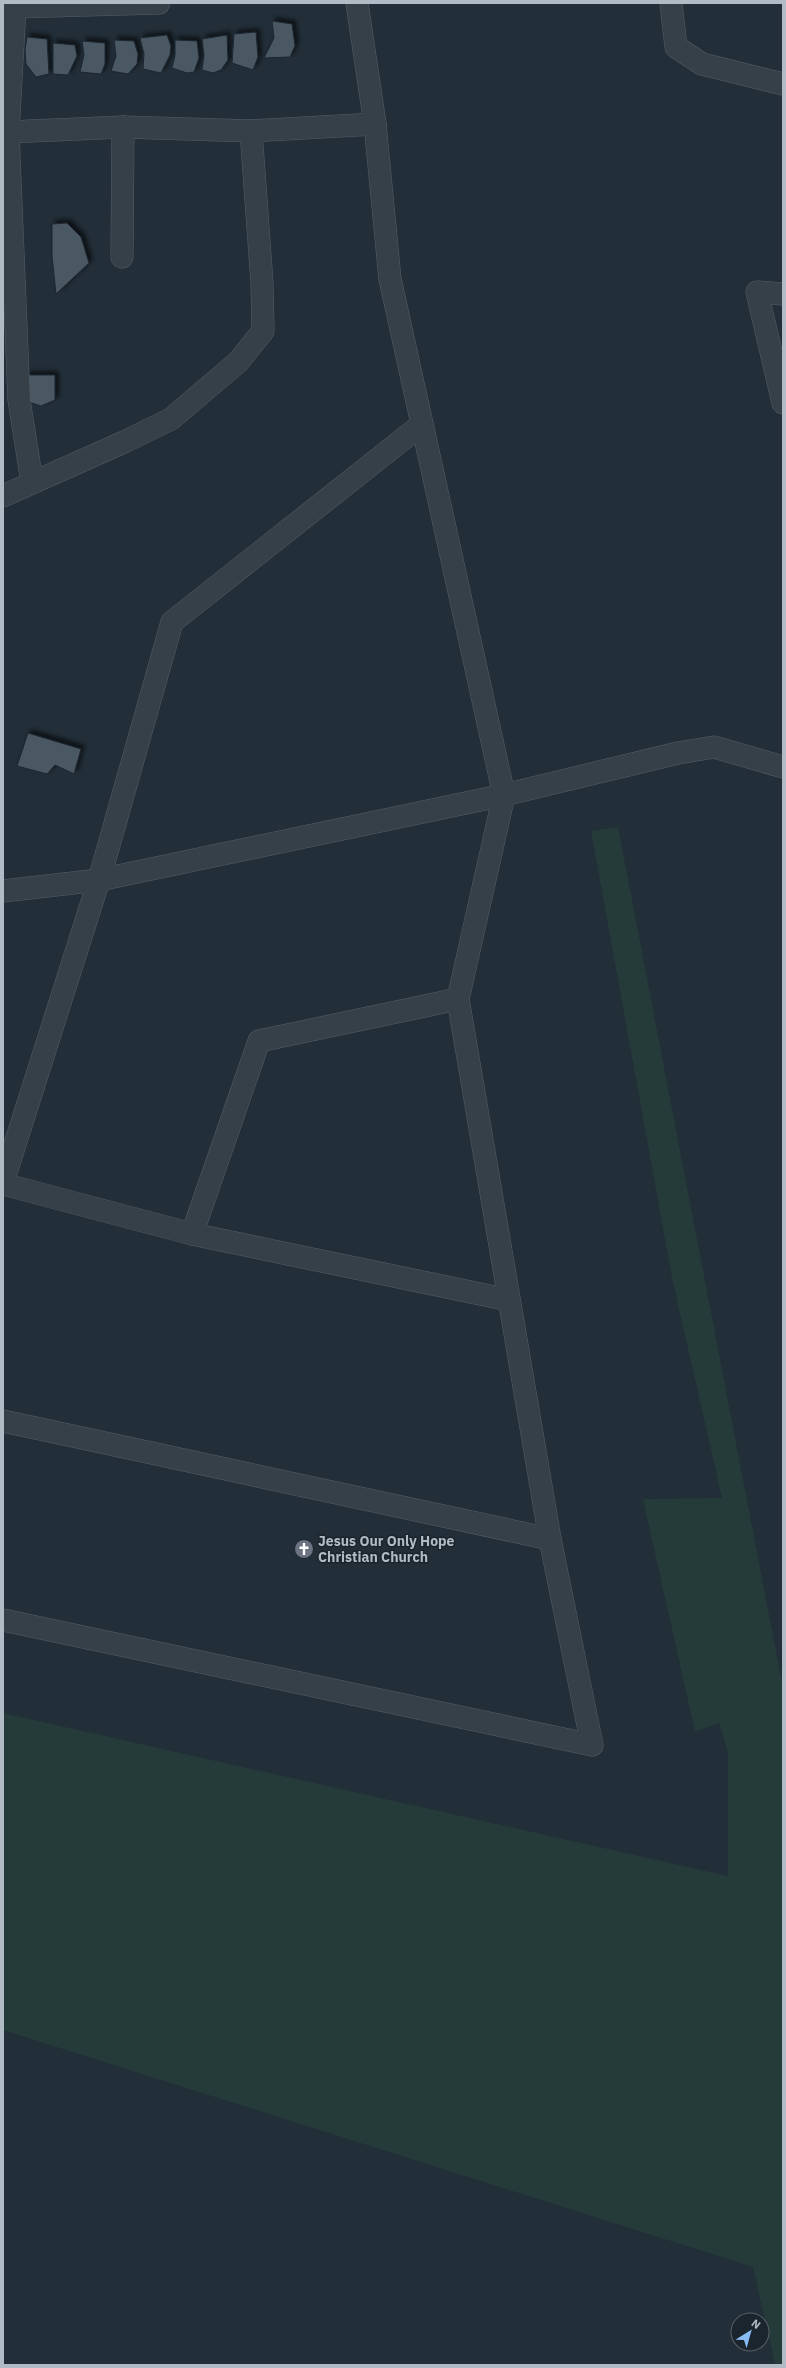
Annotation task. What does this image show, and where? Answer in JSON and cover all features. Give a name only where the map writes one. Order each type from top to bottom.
[{"type":"street","points":[[32,482],[11,399],[8,132],[10,5],[159,3]]},
{"type":"street","points":[[3,1620],[592,1745],[550,1539],[458,999],[504,795],[390,280],[376,124],[357,3]]},
{"type":"street","points":[[671,3],[676,47],[702,64],[783,84]]},
{"type":"street","points":[[8,132],[122,128],[251,131],[376,124]]},
{"type":"street","points":[[122,128],[122,257]]},
{"type":"street","points":[[3,496],[124,442],[171,419],[238,362],[263,331],[262,283],[251,131]]},
{"type":"street","points":[[783,294],[757,292],[783,403]]},
{"type":"street","points":[[421,425],[172,622],[98,880],[3,1183],[192,1234],[509,1300]]},
{"type":"street","points":[[3,891],[98,880],[504,795],[678,753],[714,747],[783,767]]},
{"type":"street","points":[[192,1234],[259,1041],[458,999]]},
{"type":"street","points":[[3,1421],[550,1539]]},
{"type":"green space","points":[[618,827],[783,1688],[783,2365],[775,2365],[770,2343],[770,2312],[763,2312],[753,2267],[3,2030],[3,1713],[728,1876],[728,1752],[719,1723],[695,1732],[643,1499],[722,1498],[672,1278],[591,831]]},
{"type":"building","points":[[272,21],[292,24],[295,46],[290,57],[264,58],[274,38]]},
{"type":"building","points":[[256,32],[258,57],[253,70],[232,63],[234,34]]},
{"type":"building","points":[[167,35],[171,46],[170,55],[161,73],[143,69],[144,54],[140,38]]},
{"type":"building","points":[[227,35],[228,60],[221,70],[213,73],[202,70],[204,55],[202,39]]},
{"type":"building","points":[[27,37],[47,39],[49,74],[36,77],[26,64],[25,50]]},
{"type":"building","points":[[114,40],[134,41],[138,54],[137,64],[128,74],[111,71],[116,56]]},
{"type":"building","points":[[175,40],[197,41],[199,58],[194,72],[187,73],[172,68],[175,55]]},
{"type":"building","points":[[82,41],[105,43],[105,64],[101,74],[80,72],[84,55]]},
{"type":"building","points":[[53,43],[75,45],[77,56],[68,75],[53,74]]},
{"type":"building","points":[[67,223],[81,237],[89,263],[56,294],[52,256],[52,224]]},
{"type":"building","points":[[25,375],[55,375],[55,400],[41,406],[26,401]]},
{"type":"building","points":[[28,733],[81,749],[74,774],[55,765],[47,774],[17,766]]},
{"type":"place","name":"Jesus Our Only Hope Christian Church","points":[[304,1549]]}]
